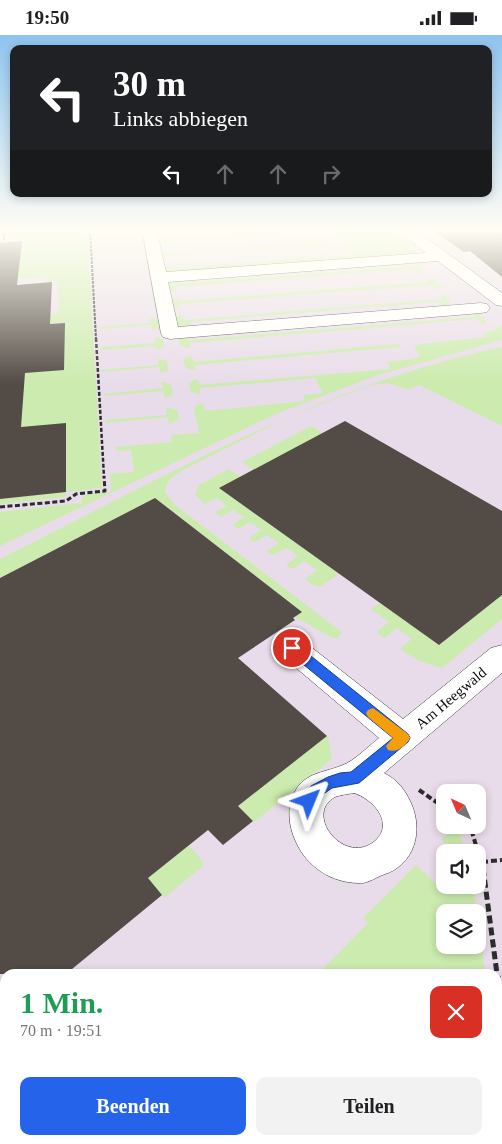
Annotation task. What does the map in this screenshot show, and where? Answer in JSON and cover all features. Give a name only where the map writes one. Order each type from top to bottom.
[{"type":"street","points":[[159,281],[170,333],[481,308],[460,292]]},
{"type":"street","points":[[475,281],[502,301]]},
{"type":"street","points":[[292,648],[403,738]]},
{"type":"street","name":"Am Heegwald","points":[[354,778],[502,656]]},
{"type":"path","points":[[0,507],[66,501],[76,494],[105,491],[95,281]]},
{"type":"path","points":[[486,862],[502,860]]},
{"type":"path","points":[[486,892],[496,969]]},
{"type":"shaded area","points":[[0,281],[502,281],[502,969],[0,969]]},
{"type":"green space","points":[[47,281],[90,281],[102,488],[66,492],[66,424],[21,427],[25,373],[64,370],[64,323],[0,328],[0,318],[58,313],[58,281]]},
{"type":"green space","points":[[177,281],[181,283],[258,281],[176,287],[176,291],[169,290],[167,284]]},
{"type":"green space","points":[[433,281],[443,287],[436,289],[431,285],[179,304],[179,309],[171,306],[171,299],[176,297],[179,301]]},
{"type":"green space","points":[[440,295],[445,295],[450,301],[449,305],[442,306],[439,302],[190,322],[191,326],[185,327],[177,324],[175,317],[182,315],[184,320],[442,299]]},
{"type":"green space","points":[[472,312],[476,312],[487,322],[482,324],[477,319],[190,343],[190,348],[181,346],[179,338],[188,336],[189,340],[474,317]]},
{"type":"green space","points":[[150,318],[159,319],[160,328],[153,330],[152,325],[100,329],[99,327],[151,323]]},
{"type":"green space","points":[[502,325],[502,340],[378,375],[278,413],[0,546],[0,512],[82,503],[82,495],[111,492],[110,474],[134,472],[131,450],[117,451],[116,447],[172,442],[171,435],[199,433],[194,408],[199,404],[204,405],[205,411],[305,401],[303,395],[323,393],[315,378],[200,388],[200,394],[191,392],[189,383],[197,379],[200,385],[391,369],[387,362],[413,359],[420,356],[414,345],[486,337],[483,333],[493,331]]},
{"type":"green space","points":[[155,338],[163,340],[164,347],[157,350],[156,346],[101,350],[100,347],[155,343]]},
{"type":"green space","points":[[398,344],[400,347],[194,365],[195,370],[186,368],[183,359],[191,356],[194,362]]},
{"type":"green space","points":[[502,347],[502,426],[419,385],[409,390],[389,383],[371,385],[297,414],[370,385],[435,364]]},
{"type":"green space","points":[[158,359],[167,361],[168,371],[161,373],[159,367],[102,372],[102,370],[158,365]]},
{"type":"green space","points":[[162,382],[171,385],[173,394],[165,398],[163,391],[104,396],[104,394],[163,388]]},
{"type":"green space","points":[[166,407],[177,410],[179,419],[169,424],[168,417],[106,423],[106,420],[167,415]]},
{"type":"green space","points":[[278,422],[178,473],[169,481],[165,492],[175,505],[340,631],[342,633],[337,638],[332,638],[295,617],[302,612],[155,498],[0,578],[0,559],[183,466]]},
{"type":"green space","points":[[311,426],[323,433],[254,470],[242,462]]},
{"type":"green space","points":[[229,469],[241,477],[220,489],[339,574],[321,586],[315,586],[305,579],[317,570],[304,561],[292,569],[286,565],[298,556],[286,548],[273,555],[267,551],[279,543],[267,535],[255,542],[249,538],[261,530],[250,522],[238,529],[232,525],[244,517],[233,510],[221,517],[215,512],[227,506],[217,498],[205,504],[195,495],[199,485]]},
{"type":"green space","points":[[66,492],[65,497],[0,504],[0,499]]},
{"type":"green space","points":[[502,595],[502,619],[442,668],[419,661],[400,649],[412,639],[397,628],[384,638],[377,632],[389,622],[371,609],[380,603],[439,645]]},
{"type":"green space","points":[[328,735],[332,759],[254,822],[238,806]]},
{"type":"green space","points":[[447,834],[459,834],[463,844],[446,844],[441,840]]},
{"type":"green space","points":[[189,845],[203,862],[203,866],[164,898],[148,878]]},
{"type":"green space","points":[[416,865],[436,884],[436,894],[474,894],[476,904],[436,904],[436,954],[483,954],[484,969],[323,969],[368,923],[363,918]]},
{"type":"building","points":[[0,281],[17,281],[17,285],[52,282],[50,324],[65,323],[64,370],[25,373],[21,427],[66,423],[66,492],[0,499]]},
{"type":"building","points":[[345,421],[502,511],[502,595],[439,645],[219,488]]},
{"type":"building","points":[[155,498],[302,612],[293,618],[295,620],[238,658],[327,736],[238,806],[253,821],[223,845],[208,830],[148,878],[162,895],[72,969],[0,969],[0,578]]},
{"type":"slow traffic","points":[[373,713],[403,738],[393,746]]},
{"type":"route","points":[[292,648],[403,738],[354,778],[340,779],[328,783],[316,791],[309,801]]}]
